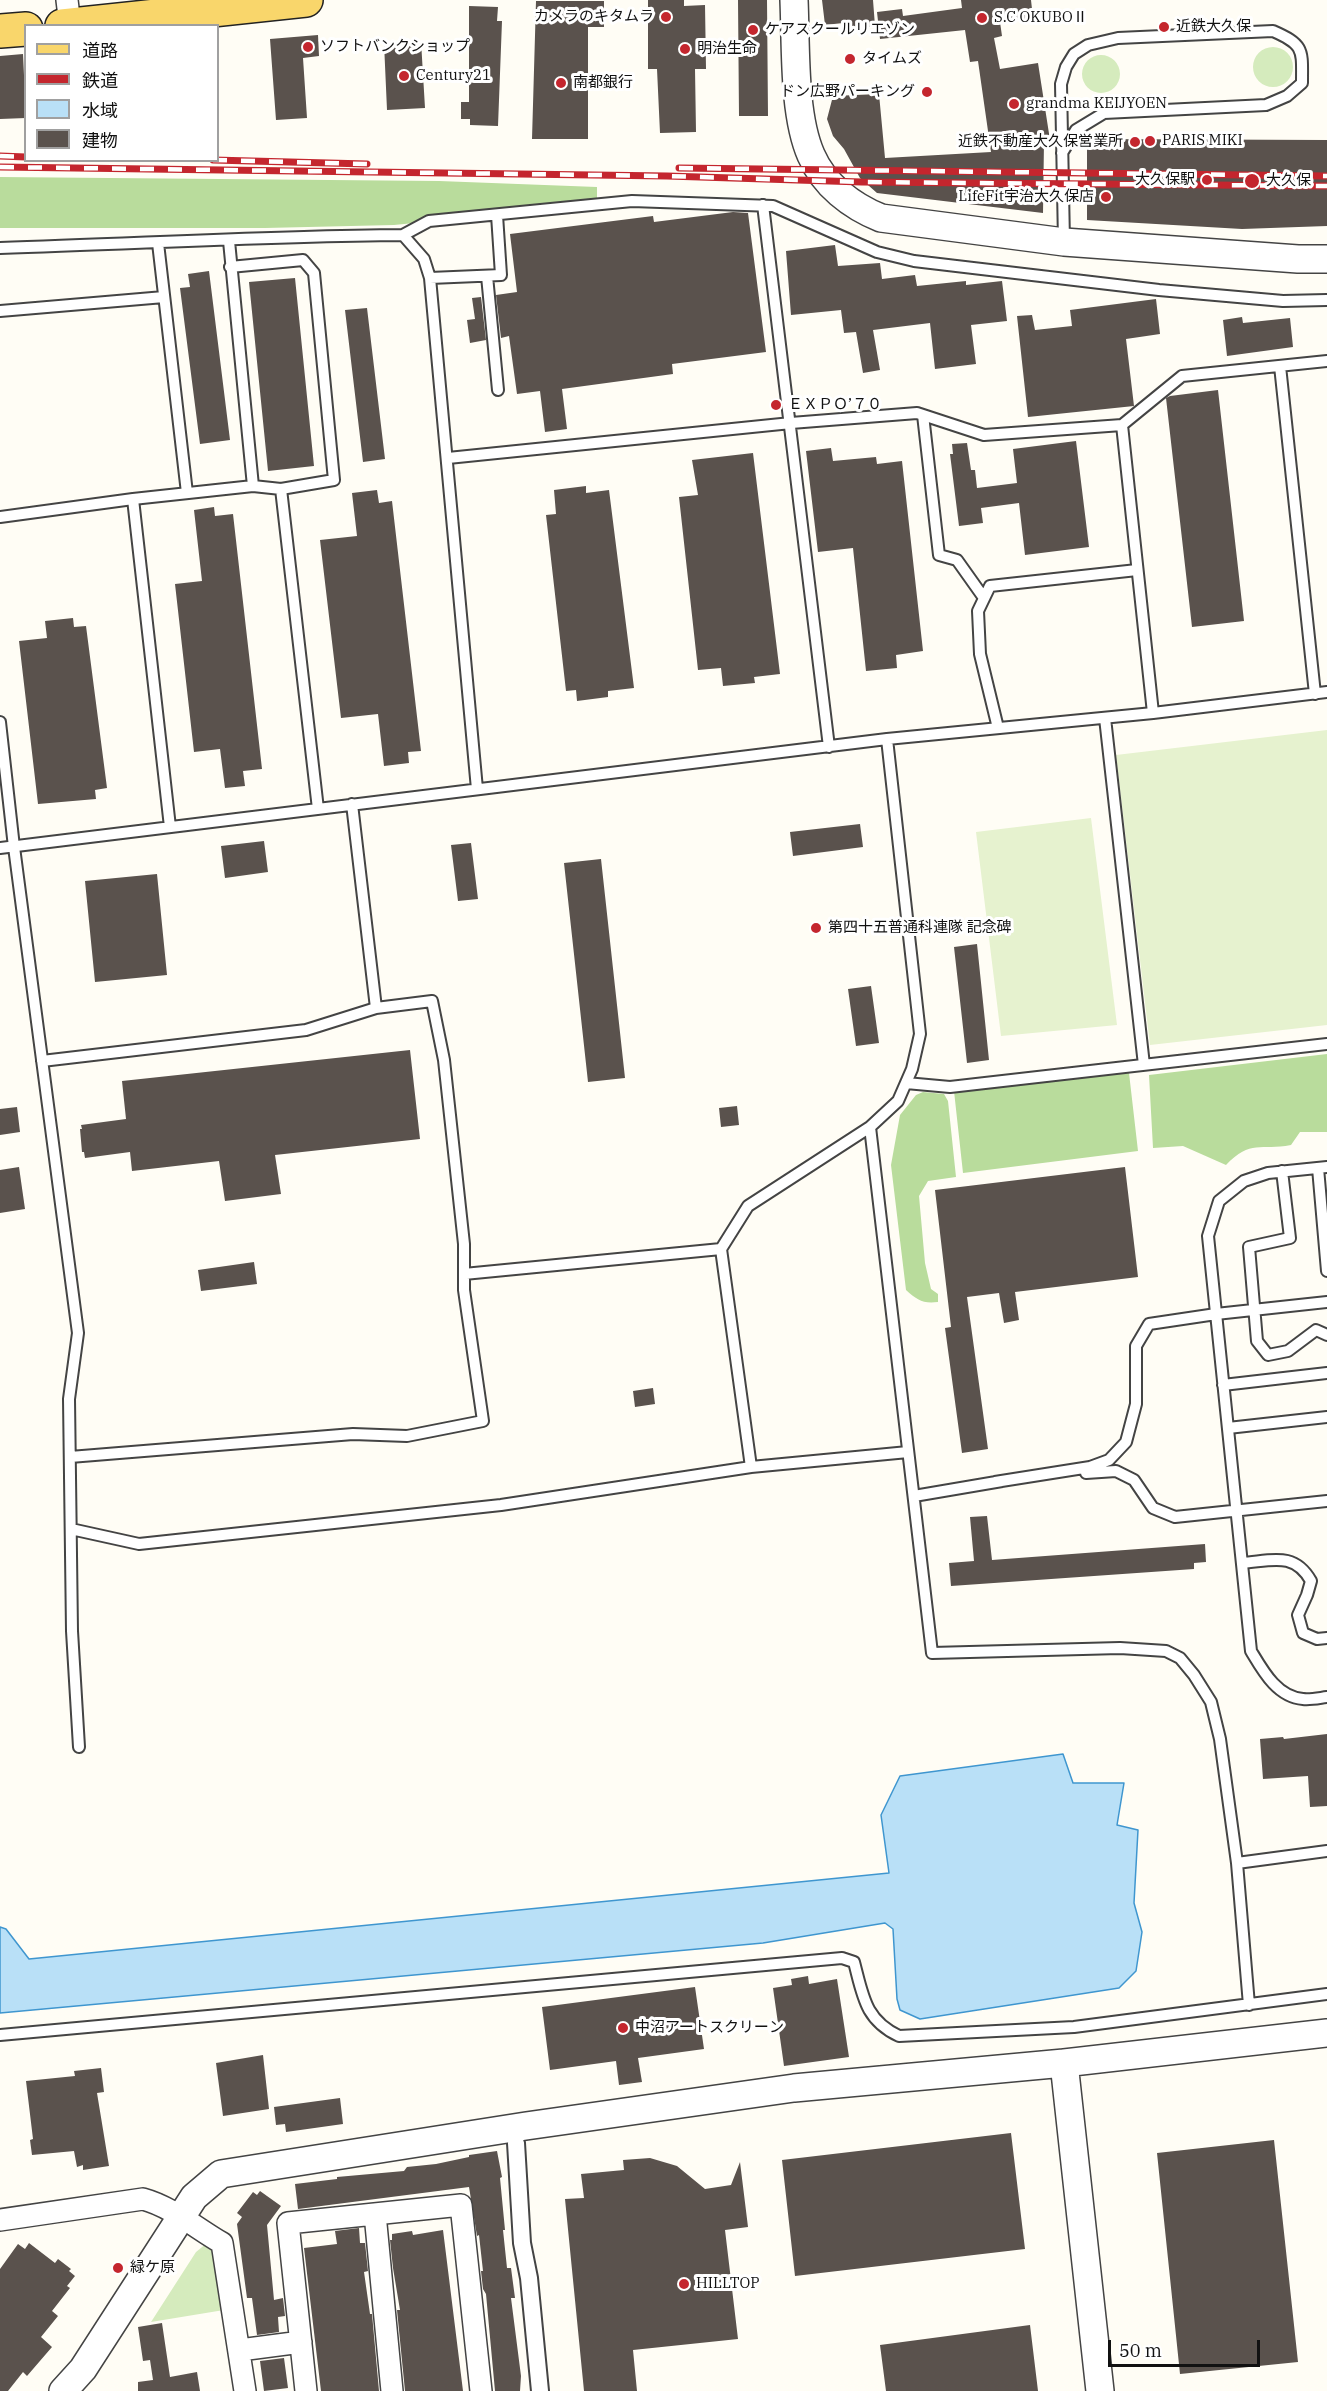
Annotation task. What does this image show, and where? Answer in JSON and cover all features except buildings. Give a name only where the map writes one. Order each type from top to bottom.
[{"type":"main road","points":[[79,24],[306,0]]},
{"type":"main road","points":[[0,31],[24,29]]},
{"type":"street","points":[[67,0],[70,24]]},
{"type":"street","points":[[794,0],[799,105],[810,154],[840,194],[858,207],[881,218],[1065,242],[1298,259],[1327,259]]},
{"type":"street","points":[[63,2391],[85,2380],[181,2216],[194,2197],[221,2174],[526,2126],[794,2088],[1064,2063],[1327,2033]]},
{"type":"street","points":[[1064,2063],[1100,2391]]},
{"type":"street","points":[[516,2143],[522,2243],[529,2278],[540,2391]]},
{"type":"street","points":[[0,2220],[143,2199],[181,2216],[223,2244],[245,2391]]},
{"type":"street","points":[[306,2391],[288,2223],[461,2205],[480,2391]]},
{"type":"street","points":[[375,2214],[392,2391]]},
{"type":"street","points":[[240,2350],[301,2342]]},
{"type":"lane","points":[[1062,153],[1076,130],[1104,113],[1266,105],[1287,96],[1302,83],[1302,54],[1295,40],[1274,31],[1118,38],[1088,45],[1074,54],[1066,67],[1061,84],[1062,153],[1065,242]]},
{"type":"lane","points":[[0,248],[229,241],[304,236],[403,236],[429,221],[632,201],[763,205],[773,206],[877,252],[914,261],[1170,291],[1283,301],[1327,300]]},
{"type":"lane","points":[[763,205],[829,747]]},
{"type":"lane","points":[[430,278],[501,275],[496,215]]},
{"type":"lane","points":[[403,236],[424,259],[430,278],[477,789]]},
{"type":"lane","points":[[229,241],[253,486]]},
{"type":"lane","points":[[158,243],[187,493]]},
{"type":"lane","points":[[0,517],[187,493],[253,486],[281,489],[334,480],[314,273],[303,260],[230,267]]},
{"type":"lane","points":[[487,276],[498,390]]},
{"type":"lane","points":[[0,311],[164,297]]},
{"type":"lane","points":[[448,458],[791,423],[917,413],[984,435],[1122,425],[1182,376],[1327,361]]},
{"type":"lane","points":[[1280,366],[1315,694]]},
{"type":"lane","points":[[923,415],[939,555],[957,560],[984,598]]},
{"type":"lane","points":[[1122,425],[1153,713]]},
{"type":"lane","points":[[281,489],[318,809]]},
{"type":"lane","points":[[133,499],[170,827]]},
{"type":"lane","points":[[998,728],[980,654],[978,611],[990,586],[1137,570]]},
{"type":"lane","points":[[0,848],[887,739],[1153,713],[1327,692]]},
{"type":"lane","points":[[1105,717],[1144,1065]]},
{"type":"lane","points":[[0,722],[14,847],[78,1333],[69,1399],[72,1631],[79,1747]]},
{"type":"lane","points":[[751,1467],[721,1249],[748,1206],[870,1127],[897,1101],[912,1069],[920,1035],[887,739]]},
{"type":"lane","points":[[352,804],[376,1008]]},
{"type":"lane","points":[[42,1061],[306,1030],[376,1008],[432,1001],[444,1060],[464,1244],[464,1290],[483,1421],[406,1436],[352,1434],[70,1458]]},
{"type":"lane","points":[[906,1083],[950,1087],[1327,1044]]},
{"type":"lane","points":[[870,1127],[932,1653],[1120,1648],[1166,1651],[1180,1658],[1211,1702],[1220,1739],[1237,1863],[1249,2005]]},
{"type":"lane","points":[[1327,1271],[1323,1168],[1268,1173],[1244,1182],[1219,1201],[1208,1236],[1251,1651],[1266,1676],[1281,1691],[1302,1700],[1327,1697]]},
{"type":"lane","points":[[1282,1172],[1290,1238],[1249,1247],[1257,1341],[1268,1355],[1288,1351],[1316,1330],[1327,1335]]},
{"type":"lane","points":[[465,1274],[721,1249]]},
{"type":"lane","points":[[914,1496],[1090,1467],[1109,1460],[1126,1442],[1136,1404],[1136,1346],[1149,1324],[1255,1309],[1327,1302]]},
{"type":"lane","points":[[1223,1385],[1327,1373]]},
{"type":"lane","points":[[1228,1428],[1327,1418]]},
{"type":"lane","points":[[71,1529],[139,1544],[501,1504],[751,1467],[908,1452]]},
{"type":"lane","points":[[995,1482],[1116,1471],[1134,1480],[1153,1508],[1175,1517],[1327,1501]]},
{"type":"lane","points":[[1242,1563],[1288,1560],[1304,1568],[1311,1581],[1298,1615],[1303,1633],[1317,1639],[1327,1638]]},
{"type":"lane","points":[[1237,1863],[1327,1851]]},
{"type":"lane","points":[[0,2035],[843,1958],[854,1962],[865,2004],[873,2019],[884,2029],[899,2036],[1074,2027],[1327,1995]]},
{"type":"green space","points":[[1273,47],[1281,48],[1287,53],[1292,59],[1292,75],[1287,81],[1281,86],[1273,87],[1265,86],[1259,81],[1254,75],[1253,67],[1254,59],[1259,53],[1265,48]]},
{"type":"green space","points":[[1101,55],[1115,60],[1120,74],[1115,88],[1101,93],[1087,88],[1082,74],[1087,60]]},
{"type":"green space","points":[[0,177],[439,181],[597,187],[597,205],[394,225],[265,228],[0,228]]},
{"type":"green space","points":[[1327,730],[1327,1025],[1150,1045],[1116,755]]},
{"type":"green space","points":[[1091,818],[1117,1025],[1001,1036],[976,832]]},
{"type":"green space","points":[[1327,1054],[1327,1132],[1300,1132],[1291,1145],[1249,1149],[1226,1165],[1183,1146],[1153,1148],[1149,1075]]},
{"type":"green space","points":[[1129,1073],[1138,1151],[963,1173],[954,1091]]},
{"type":"green space","points":[[923,1092],[944,1094],[948,1101],[956,1177],[928,1181],[919,1196],[925,1263],[931,1289],[938,1294],[938,1302],[921,1300],[906,1290],[891,1165],[900,1115],[916,1095]]},
{"type":"green space","points":[[207,2243],[213,2246],[224,2310],[151,2322],[196,2252]]},
{"type":"water","points":[[1063,1754],[1073,1783],[1124,1783],[1117,1825],[1138,1830],[1134,1903],[1142,1932],[1136,1971],[1119,1988],[920,2019],[900,2010],[897,1999],[893,1929],[885,1923],[763,1943],[0,2013],[0,1927],[6,1929],[29,1959],[889,1873],[881,1815],[900,1776]]},
{"type":"railway","points":[[0,156],[24,157]]},
{"type":"railway","points":[[219,160],[367,164]]},
{"type":"railway","points":[[0,167],[667,176],[862,182],[1327,186]]},
{"type":"railway","points":[[679,168],[1327,176]]},
{"type":"place","name":"カメラのキタムラ","points":[[666,17]]},
{"type":"place","name":"S.C OKUBOⅡ","points":[[982,18]]},
{"type":"place","name":"近鉄大久保","points":[[1164,27]]},
{"type":"place","name":"ケアスクールリエゾン","points":[[753,30]]},
{"type":"place","name":"ソフトバンクショップ","points":[[308,47]]},
{"type":"place","name":"明治生命","points":[[685,49]]},
{"type":"place","name":"タイムズ","points":[[850,59]]},
{"type":"place","name":"Century21","points":[[404,76]]},
{"type":"place","name":"南都銀行","points":[[561,83]]},
{"type":"place","name":"ドン広野パーキング","points":[[927,92]]},
{"type":"place","name":"grandma KEIJYOEN","points":[[1014,104]]},
{"type":"place","name":"PARIS MIKI","points":[[1150,141]]},
{"type":"place","name":"近鉄不動産大久保営業所","points":[[1135,142]]},
{"type":"place","name":"大久保駅","points":[[1207,180]]},
{"type":"place","name":"大久保","points":[[1252,181]]},
{"type":"place","name":"LifeFit宇治大久保店","points":[[1106,197]]},
{"type":"place","name":"ＥＸＰＯ’７０","points":[[776,405]]},
{"type":"place","name":"第四十五普通科連隊 記念碑","points":[[816,928]]},
{"type":"place","name":"中沼アートスクリーン","points":[[623,2028]]},
{"type":"place","name":"緑ケ原","points":[[118,2268]]},
{"type":"place","name":"HILLTOP","points":[[684,2284]]}]
